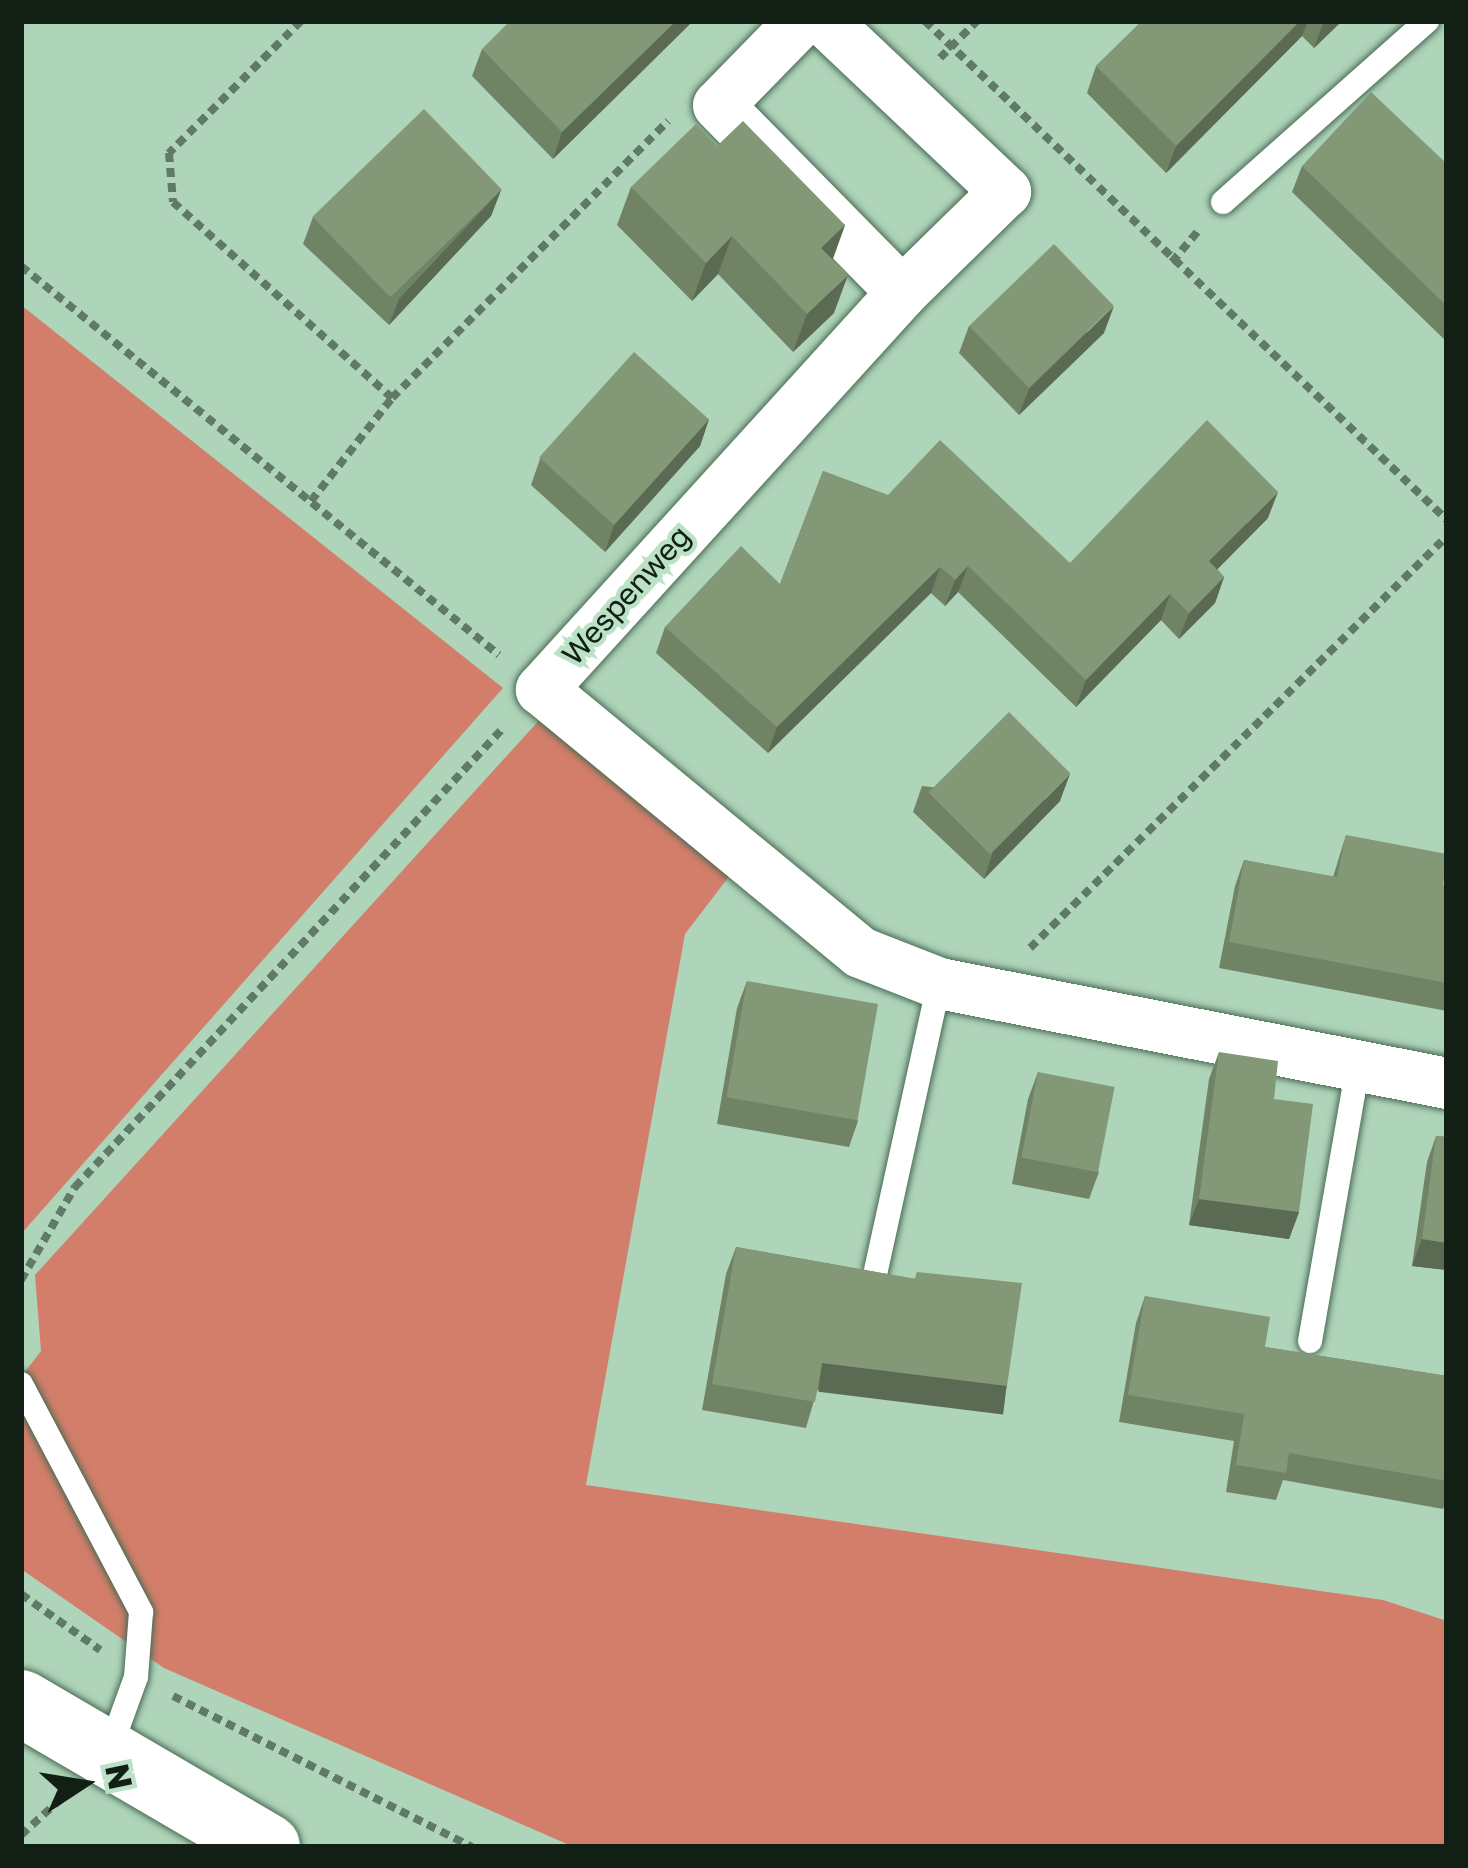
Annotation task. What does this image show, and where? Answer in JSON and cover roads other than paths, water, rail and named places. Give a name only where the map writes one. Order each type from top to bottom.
[{"type":"street","points":[[800,21],[718,105],[902,292]]},
{"type":"street","name":"Wespenweg","points":[[824,21],[1005,191],[902,292],[541,689],[860,952],[964,986],[1447,1083]]},
{"type":"street","points":[[21,1703],[267,1847]]},
{"type":"lane","points":[[1222,202],[1427,21]]},
{"type":"lane","points":[[876,1270],[964,986]]},
{"type":"lane","points":[[1310,1341],[1358,1067]]},
{"type":"lane","points":[[21,1384],[141,1612],[136,1677],[107,1757]]}]
